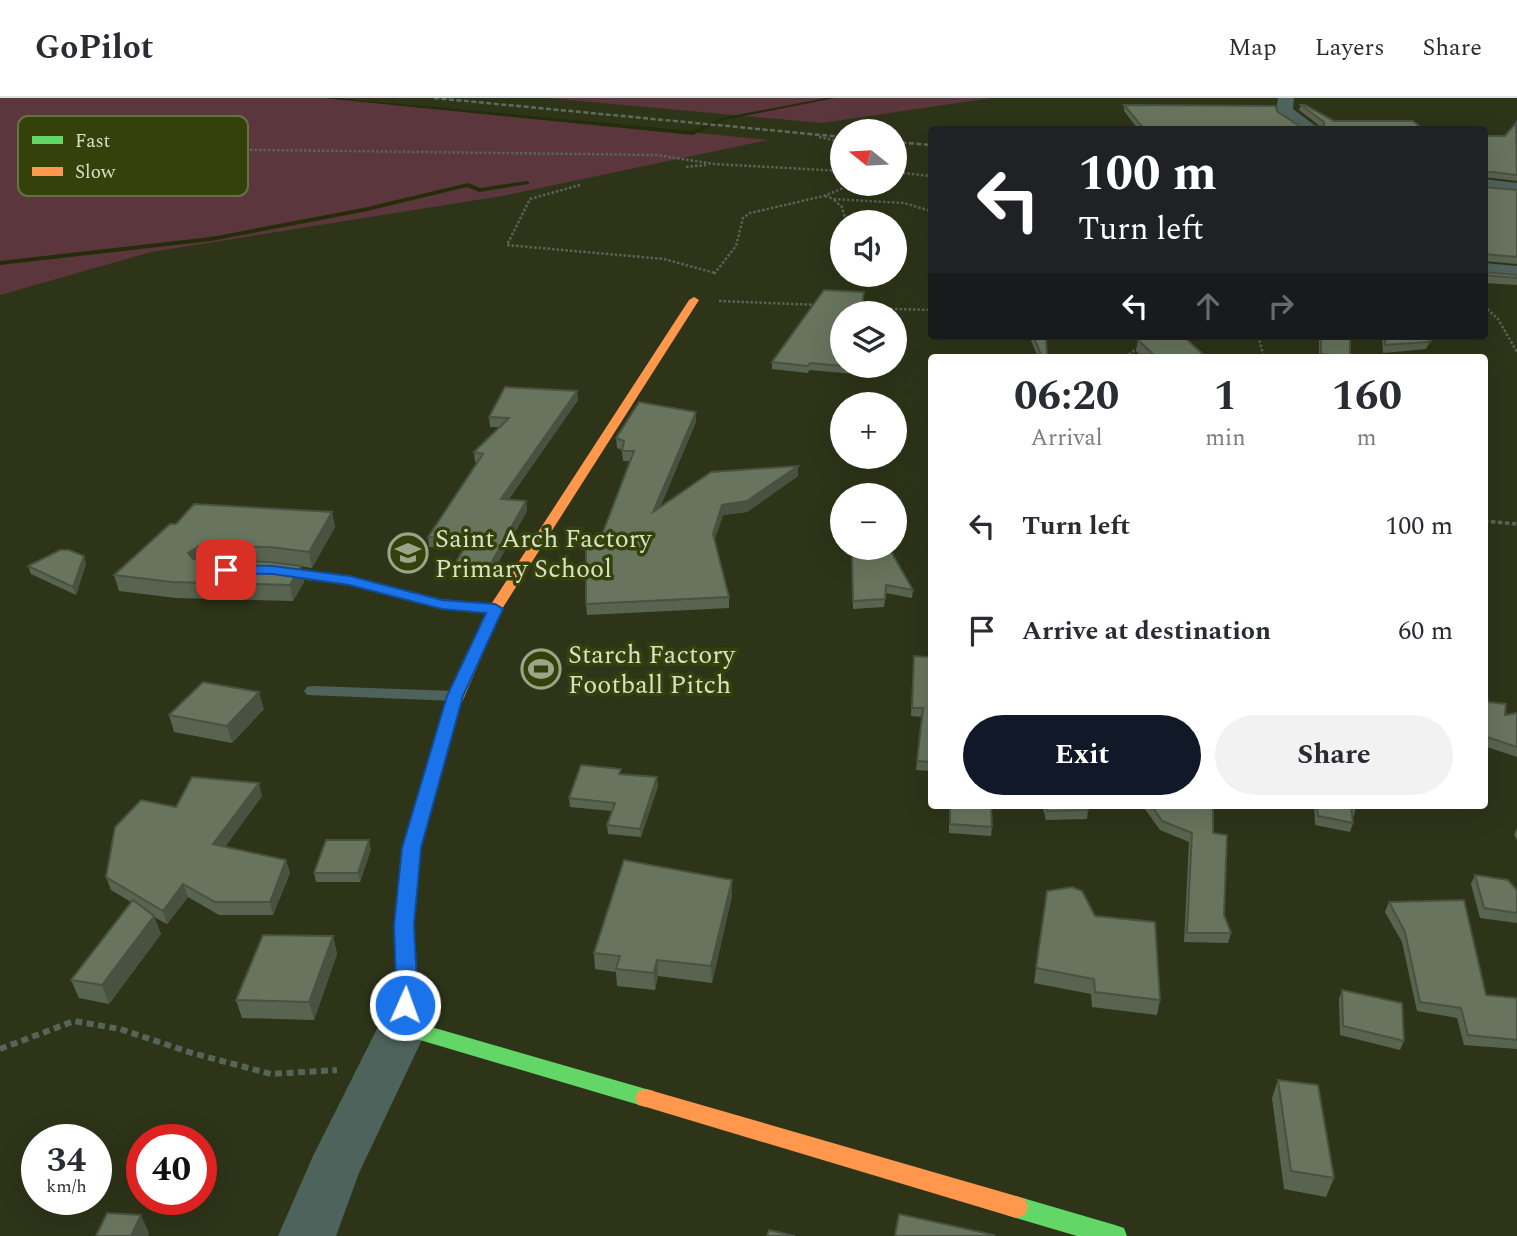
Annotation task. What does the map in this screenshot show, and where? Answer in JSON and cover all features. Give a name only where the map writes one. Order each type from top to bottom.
[{"type":"street","points":[[1286,98],[1284,110],[1307,126]]},
{"type":"street","points":[[1488,185],[1517,189]]},
{"type":"street","points":[[1488,270],[1517,273]]},
{"type":"street","points":[[307,1236],[332,1174],[393,1047],[407,982],[404,925],[411,848],[455,696],[495,609],[694,300]]},
{"type":"street","points":[[393,1047],[1115,1236]]},
{"type":"lane","points":[[259,570],[350,581],[442,604],[495,609]]},
{"type":"lane","points":[[313,691],[455,696]]},
{"type":"path","points":[[819,137],[830,139]]},
{"type":"path","points":[[248,150],[657,155],[714,164],[830,170]]},
{"type":"path","points":[[686,167],[714,164]]},
{"type":"path","points":[[907,172],[928,176]]},
{"type":"path","points":[[580,186],[530,200],[507,245],[664,259],[715,273]]},
{"type":"path","points":[[694,300],[736,246],[743,218],[750,213],[830,194]]},
{"type":"path","points":[[824,196],[834,199],[904,203],[928,210]]},
{"type":"path","points":[[834,199],[843,210]]},
{"type":"path","points":[[694,300],[820,306]]},
{"type":"path","points":[[907,309],[928,310]]},
{"type":"path","points":[[1488,310],[1498,319],[1517,352]]},
{"type":"path","points":[[1129,354],[1142,345],[1144,340]]},
{"type":"path","points":[[1488,521],[1517,524]]},
{"type":"path","points":[[0,1049],[74,1021],[120,1029],[192,1053],[271,1074],[393,1047]]},
{"type":"shaded area","points":[[0,98],[345,98],[768,140],[502,196],[151,252],[0,295]]},
{"type":"shaded area","points":[[548,98],[991,98],[849,119],[830,119],[830,122]]},
{"type":"building","points":[[1124,105],[1275,106],[1278,112],[1299,126],[1142,126]]},
{"type":"building","points":[[1301,105],[1334,121],[1413,121],[1419,126],[1324,126],[1324,122]]},
{"type":"building","points":[[1516,123],[1517,175],[1488,171],[1488,136],[1505,136]]},
{"type":"building","points":[[1488,187],[1517,190],[1517,257],[1488,254]]},
{"type":"building","points":[[1488,272],[1517,275],[1517,278],[1488,275]]},
{"type":"building","points":[[824,290],[864,292],[863,301],[830,301],[830,365],[810,363],[808,366],[772,362]]},
{"type":"building","points":[[1035,340],[1046,340],[1047,354],[1041,354]]},
{"type":"building","points":[[1138,340],[1187,340],[1203,354],[1153,354]]},
{"type":"building","points":[[1321,340],[1350,340],[1350,354],[1321,354]]},
{"type":"building","points":[[1385,340],[1429,340],[1428,342],[1385,345]]},
{"type":"building","points":[[505,387],[577,391],[501,499],[526,501],[490,565],[456,562],[470,539],[428,537],[483,454],[474,452],[509,418],[489,417]]},
{"type":"building","points":[[639,402],[696,412],[653,512],[711,472],[798,466],[747,501],[722,505],[713,534],[729,597],[586,604],[586,539],[600,540],[634,451],[622,451],[624,441],[616,438]]},
{"type":"building","points":[[194,504],[332,512],[309,552],[270,547],[199,546],[188,553],[193,559],[301,566],[290,585],[171,582],[114,575],[170,524],[176,524]]},
{"type":"building","points":[[60,550],[69,550],[84,556],[73,587],[28,566]]},
{"type":"building","points":[[852,560],[896,560],[913,590],[886,585],[885,599],[853,601]]},
{"type":"building","points":[[914,656],[928,657],[928,762],[917,761],[923,708],[912,708]]},
{"type":"building","points":[[203,682],[259,692],[227,726],[169,715]]},
{"type":"building","points":[[1488,702],[1506,704],[1505,715],[1517,713],[1517,747],[1488,737]]},
{"type":"building","points":[[581,765],[621,769],[619,774],[657,777],[640,829],[607,825],[615,803],[569,798]]},
{"type":"building","points":[[192,777],[259,783],[213,844],[286,860],[270,902],[215,902],[183,884],[163,911],[106,877],[115,827],[141,800],[176,807]]},
{"type":"building","points":[[950,809],[991,809],[992,827],[950,824]]},
{"type":"building","points":[[1047,809],[1088,810],[1047,811]]},
{"type":"building","points":[[1154,809],[1213,809],[1213,833],[1227,835],[1224,915],[1231,933],[1187,933],[1192,833],[1162,821]]},
{"type":"building","points":[[1317,809],[1351,809],[1353,823],[1318,816]]},
{"type":"building","points":[[326,840],[369,840],[358,873],[314,873]]},
{"type":"building","points":[[624,860],[732,880],[711,966],[657,960],[654,973],[616,969],[620,956],[594,953]]},
{"type":"building","points":[[1475,875],[1508,880],[1517,890],[1517,913],[1484,908]]},
{"type":"building","points":[[1072,887],[1082,891],[1095,916],[1155,922],[1160,1000],[1095,992],[1094,979],[1036,968],[1047,891]]},
{"type":"building","points":[[133,900],[154,916],[102,985],[71,980]]},
{"type":"building","points":[[1464,900],[1486,995],[1517,998],[1517,1040],[1468,1035],[1461,1008],[1420,1002],[1405,932],[1389,902]]},
{"type":"building","points":[[263,935],[333,936],[309,1002],[236,1000]]},
{"type":"building","points":[[1342,990],[1402,1003],[1404,1041],[1343,1026]]},
{"type":"building","points":[[1278,1080],[1318,1085],[1334,1178],[1291,1171]]},
{"type":"building","points":[[899,1214],[994,1235],[994,1236],[895,1236]]},
{"type":"building","points":[[106,1215],[141,1215],[131,1236],[96,1236]]},
{"type":"building","points":[[769,1230],[795,1236],[767,1236]]},
{"type":"waterway","points":[[325,98],[693,133],[723,119],[833,98]]},
{"type":"waterway","points":[[0,263],[211,239],[363,210],[468,185],[479,190],[527,183]]},
{"type":"railway","points":[[434,98],[830,136]]},
{"type":"railway","points":[[907,143],[928,145]]},
{"type":"traffic: fast","points":[[452,707],[411,848],[404,925],[407,982],[403,1027],[646,1098]]},
{"type":"traffic: fast","points":[[1016,1207],[1115,1236]]},
{"type":"traffic: slow","points":[[452,707],[495,609],[694,300]]},
{"type":"traffic: slow","points":[[646,1098],[1016,1207]]},
{"type":"place","name":"Saint Arch Factory Primary School","points":[[408,553]]},
{"type":"place","name":"Starch Factory Football Pitch","points":[[541,669]]},
{"type":"route","points":[[226,570],[273,570],[350,581],[442,604],[495,609],[455,696],[411,848],[404,925],[407,982],[405,1005]]}]
